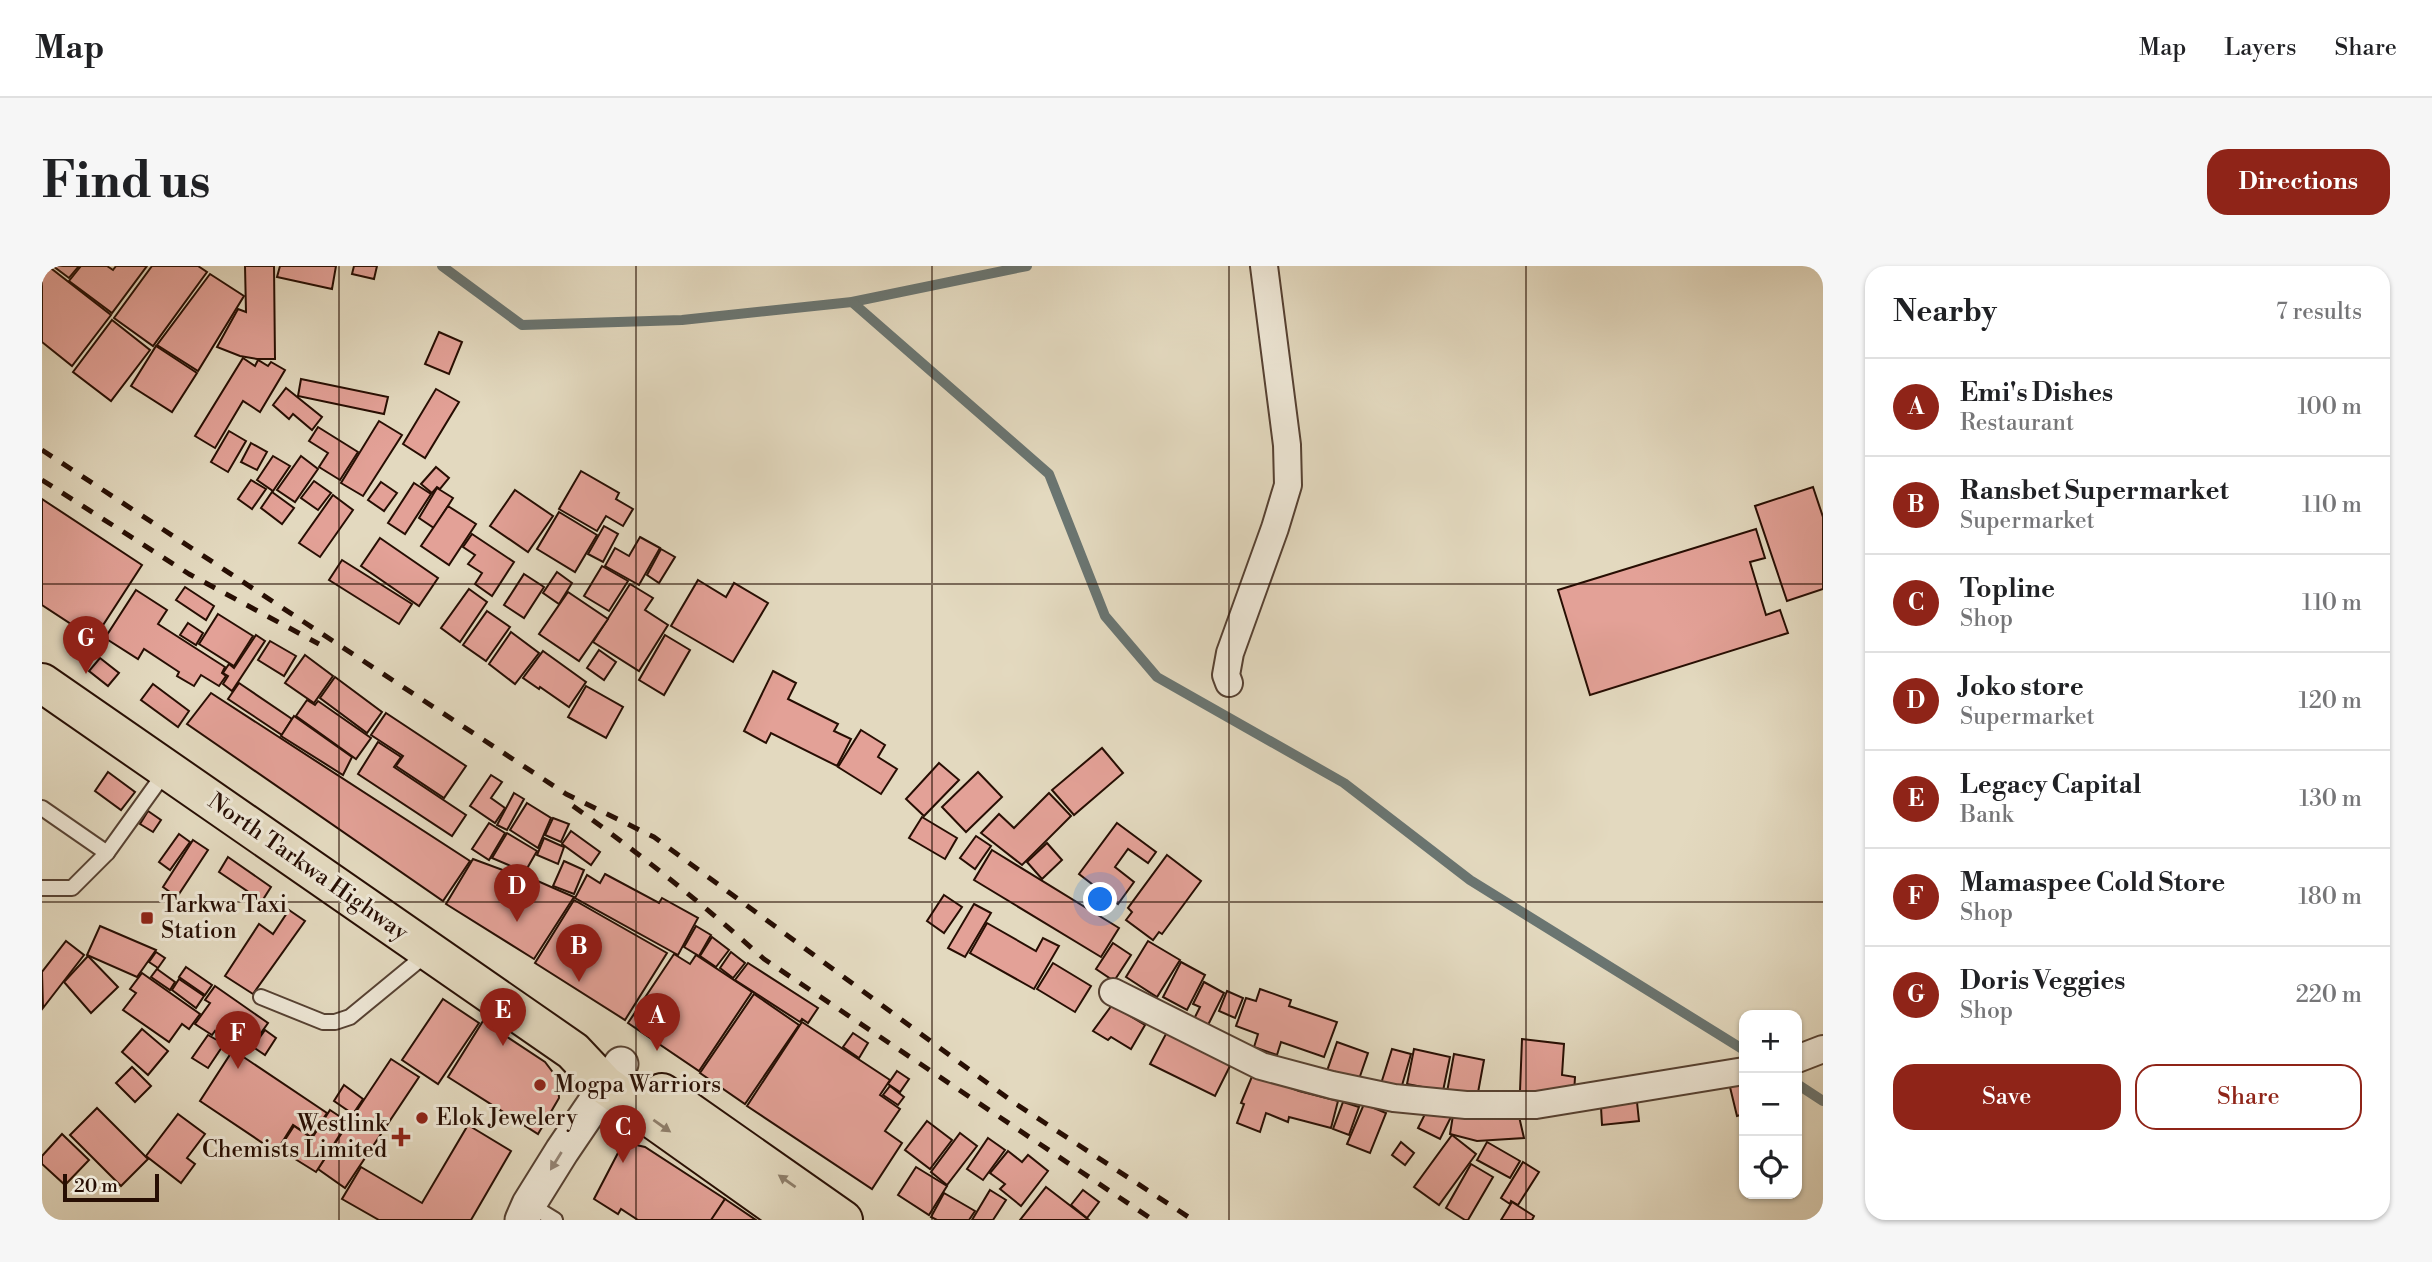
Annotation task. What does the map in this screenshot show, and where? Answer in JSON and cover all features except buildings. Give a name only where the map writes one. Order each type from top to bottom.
[{"type":"main road","name":"North Tarkwa Highway","points":[[42,683],[573,1051],[843,1220]]},
{"type":"main road","name":"North Tarkwa Highway","points":[[613,1075],[795,1220]]},
{"type":"street","points":[[1229,683],[1226,675],[1230,653],[1288,485],[1287,445],[1264,266]]},
{"type":"street","points":[[1112,992],[1261,1066],[1394,1098],[1466,1105],[1536,1105],[1739,1072]]},
{"type":"street","points":[[1802,1057],[1823,1049]]},
{"type":"street","points":[[536,1215],[613,1075]]},
{"type":"lane","points":[[42,888],[72,888],[107,853],[167,770]]},
{"type":"lane","points":[[42,808],[107,853]]},
{"type":"lane","points":[[261,997],[323,1022],[335,1023],[350,1017],[430,951]]},
{"type":"waterway","points":[[442,266],[522,325],[682,320],[852,302],[1027,266]]},
{"type":"waterway","points":[[852,302],[1049,474],[1105,616],[1157,677],[1344,783],[1470,880],[1739,1047]]},
{"type":"waterway","points":[[1802,1087],[1823,1101]]},
{"type":"railway","points":[[42,450],[566,794],[654,837],[1013,1102],[1193,1220]]},
{"type":"railway","points":[[42,480],[189,574],[319,644]]},
{"type":"railway","points":[[573,806],[718,918],[764,959],[1153,1220]]},
{"type":"place","name":"Doris Veggies","points":[[86,674]]},
{"type":"place","name":"Tarkwa Taxi Station","points":[[147,918]]},
{"type":"place","name":"Joko store","points":[[517,922]]},
{"type":"place","name":"Ransbet Supermarket","points":[[579,982]]},
{"type":"place","name":"Legacy Capital","points":[[503,1046]]},
{"type":"place","name":"Emi's Dishes","points":[[657,1051]]},
{"type":"place","name":"Mamaspee Cold Store","points":[[238,1069]]},
{"type":"place","name":"Mogpa Warriors","points":[[540,1085]]},
{"type":"place","name":"Elok Jewelery","points":[[422,1118]]},
{"type":"place","name":"Westlink Chemists Limited","points":[[401,1137]]},
{"type":"place","name":"Topline","points":[[623,1163]]}]
